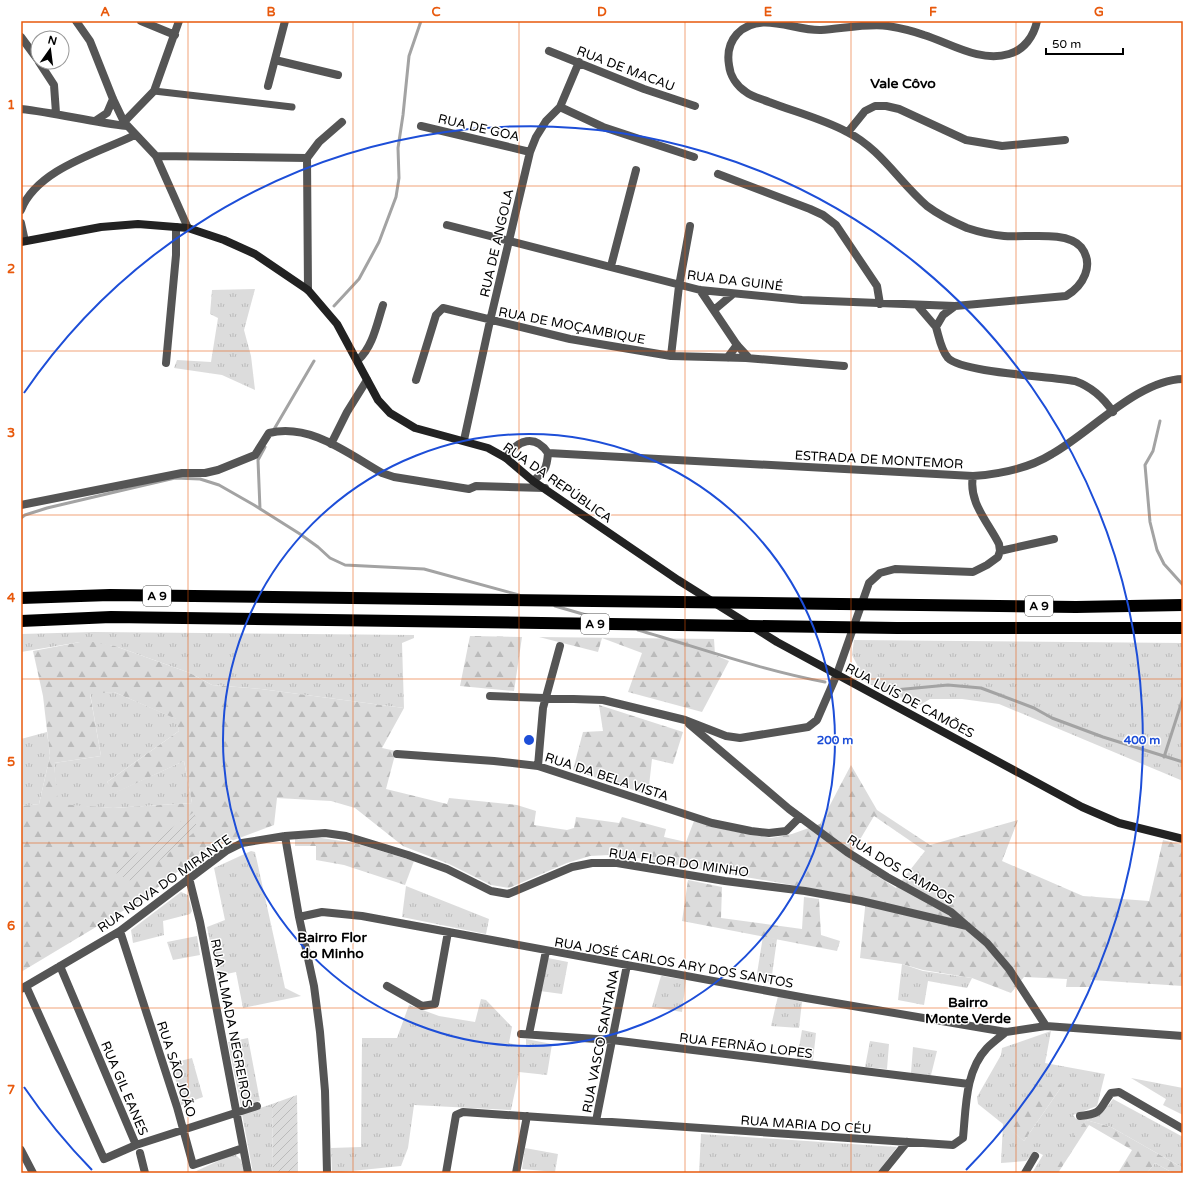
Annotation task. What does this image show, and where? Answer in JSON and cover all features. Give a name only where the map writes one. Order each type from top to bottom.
[{"type":"highway","name":"A 9","points":[[21,598],[110,595],[1076,607],[1183,605]]},
{"type":"highway","name":"A 9","points":[[21,621],[112,617],[897,628],[1183,628]]},
{"type":"main road","name":"RUA DA REPÚBLICA","points":[[23,242],[101,227],[138,224],[188,228],[224,240],[255,254],[308,290],[337,324],[358,360],[378,400],[390,413],[415,428],[464,440],[488,448],[506,458],[533,480],[638,552]]},
{"type":"main road","name":"RUA LUÍS DE CAMÕES","points":[[638,552],[678,580],[777,642],[1082,807],[1119,823],[1183,839]]},
{"type":"street","points":[[76,21],[90,41],[113,99],[126,124],[156,156],[188,228]]},
{"type":"street","points":[[141,21],[175,35]]},
{"type":"street","points":[[126,124],[154,90],[179,21]]},
{"type":"street","points":[[268,86],[285,21]]},
{"type":"street","name":"RUA DA GUINÉ","points":[[447,225],[509,242],[611,266],[679,286],[733,294],[918,306],[955,306],[1066,296],[1074,291],[1086,276],[1086,257],[1080,246],[1064,237],[1003,236],[968,228],[946,218],[927,206],[886,161],[868,145],[848,132],[746,93],[732,78],[728,59],[729,47],[734,37],[743,28],[755,22],[770,22],[794,28],[818,30],[886,23],[924,34],[968,52],[999,56],[1010,54],[1020,49],[1030,40],[1037,21]]},
{"type":"street","points":[[21,38],[30,50]]},
{"type":"street","name":"RUA DE MACAU","points":[[549,50],[644,89],[695,106]]},
{"type":"street","points":[[275,60],[338,75]]},
{"type":"street","name":"RUA DE ANGOLA","points":[[464,440],[490,321],[530,152],[536,136],[546,120],[560,107],[579,62]]},
{"type":"street","points":[[45,70],[54,85],[56,113]]},
{"type":"street","points":[[154,90],[292,107]]},
{"type":"street","points":[[95,122],[106,114],[113,99]]},
{"type":"street","points":[[848,132],[865,110],[875,106],[886,106],[899,110],[966,140],[1002,146],[1064,140]]},
{"type":"street","points":[[560,107],[602,127],[694,157]]},
{"type":"street","points":[[21,109],[56,113],[95,122],[126,124]]},
{"type":"street","points":[[308,290],[307,158],[320,142],[342,122]]},
{"type":"street","name":"RUA DE GOA","points":[[421,126],[530,152]]},
{"type":"street","points":[[21,210],[26,199],[46,178],[85,157],[135,135]]},
{"type":"street","points":[[156,156],[307,158]]},
{"type":"street","points":[[611,266],[636,170]]},
{"type":"street","points":[[718,174],[810,209],[823,215],[836,225],[877,286],[880,304]]},
{"type":"street","points":[[21,223],[23,242]]},
{"type":"street","points":[[671,356],[679,286],[690,226]]},
{"type":"street","points":[[166,363],[176,255],[176,227]]},
{"type":"street","points":[[700,290],[737,345],[749,358]]},
{"type":"street","points":[[714,310],[733,294]]},
{"type":"street","points":[[358,360],[365,354],[369,346],[383,305]]},
{"type":"street","points":[[918,306],[936,327],[944,352],[956,363],[983,369],[1075,381],[1087,385],[1103,397],[1113,412]]},
{"type":"street","points":[[936,327],[943,316],[955,306]]},
{"type":"street","name":"RUA DE MOÇAMBIQUE","points":[[416,380],[436,315],[443,308],[448,308],[490,321],[570,339],[671,356],[749,358],[844,366]]},
{"type":"street","points":[[728,357],[737,345]]},
{"type":"street","name":"ESTRADA DE MONTEMOR","points":[[548,453],[973,476],[1009,471],[1040,461],[1070,443],[1148,387],[1170,379],[1183,379]]},
{"type":"street","points":[[331,444],[347,412],[367,380]]},
{"type":"street","points":[[21,505],[182,473],[205,473],[218,470],[255,455],[269,433],[279,431],[299,431],[312,434],[382,473],[394,477],[469,489],[476,486],[545,488]]},
{"type":"street","points":[[506,458],[510,452],[526,440],[535,440],[543,445],[548,453],[544,472],[533,480]]},
{"type":"street","points":[[490,696],[603,700],[685,720],[726,736],[740,738],[808,727],[816,720],[837,674],[869,583],[880,572],[895,569],[973,572],[987,565],[998,557],[1000,551],[993,532],[976,505],[972,484],[973,476]]},
{"type":"street","points":[[1000,551],[1054,539]]},
{"type":"street","points":[[538,766],[543,708],[560,646]]},
{"type":"street","name":"RUA DOS CAMPOS","points":[[685,720],[742,770],[800,817],[847,852],[887,877],[951,912],[987,943],[1009,969],[1046,1026]]},
{"type":"street","name":"RUA DA BELA VISTA","points":[[397,754],[494,761],[538,766],[712,823],[751,831],[769,833],[786,831],[800,817]]},
{"type":"street","name":"RUA FLOR DO MINHO","points":[[285,836],[325,833],[361,839],[447,869],[480,886],[502,894],[515,892],[572,867],[592,863],[618,863],[725,881],[805,891],[862,901],[967,926]]},
{"type":"street","points":[[285,836],[299,917],[314,986],[320,1032],[326,1091],[328,1173]]},
{"type":"street","name":"RUA NOVA DO MIRANTE","points":[[23,987],[120,931],[226,851],[242,843],[285,836]]},
{"type":"street","name":"RUA ALMADA NEGREIROS","points":[[189,878],[200,922],[248,1173]]},
{"type":"street","name":"RUA JOSÉ CARLOS ARY DOS SANTOS","points":[[299,917],[322,912],[362,916],[806,998],[1006,1032],[1046,1026],[1183,1036]]},
{"type":"street","name":"RUA SÃO JOÃO","points":[[120,931],[184,1130],[193,1165],[243,1148]]},
{"type":"street","points":[[387,986],[422,1006],[435,1004],[448,932]]},
{"type":"street","name":"RUA FERNÃO LOPES","points":[[546,951],[525,1034],[612,1040],[969,1084]]},
{"type":"street","name":"RUA VASCO SANTANA","points":[[596,1121],[627,965]]},
{"type":"street","name":"RUA GIL EANES","points":[[23,987],[104,1159],[138,1149],[60,966]]},
{"type":"street","name":"RUA MARIA DO CÉU","points":[[446,1173],[456,1115],[463,1112],[953,1145],[963,1138],[969,1084],[981,1056],[986,1049],[1006,1032]]},
{"type":"street","points":[[1080,1116],[1098,1113],[1102,1110],[1111,1093],[1119,1092],[1183,1129]]},
{"type":"street","points":[[145,1173],[138,1149],[184,1130],[257,1106]]},
{"type":"street","points":[[516,1173],[527,1116]]},
{"type":"street","points":[[882,1173],[907,1142]]},
{"type":"street","points":[[21,1150],[33,1173]]},
{"type":"street","points":[[1025,1173],[1035,1156]]},
{"type":"green space","points":[[255,289],[244,330],[251,356],[255,390],[222,375],[174,368],[177,360],[211,362],[218,318],[210,314],[212,290]]},
{"type":"green space","points":[[94,632],[414,635],[414,638],[402,643],[404,708],[261,689],[212,685],[190,673],[115,646],[80,642],[21,652],[21,634]]},
{"type":"green space","points":[[470,636],[522,637],[514,691],[460,686]]},
{"type":"green space","points":[[539,637],[714,639],[715,655],[729,661],[702,712],[628,692],[642,653],[602,638],[598,652]]},
{"type":"green space","points":[[854,640],[1183,643],[1183,781],[999,704],[962,699],[930,699],[920,705],[879,689],[866,682],[852,655]]},
{"type":"green space","points":[[80,642],[93,642],[115,646],[190,673],[212,685],[261,689],[404,708],[382,748],[396,751],[386,789],[447,804],[449,798],[517,805],[536,811],[534,825],[567,830],[574,828],[576,817],[619,823],[622,817],[666,829],[664,837],[686,842],[694,821],[727,830],[771,838],[792,834],[820,824],[851,765],[877,810],[930,845],[1018,820],[1002,861],[1083,896],[1149,901],[1163,840],[1183,845],[1183,986],[1091,980],[1090,987],[1066,987],[1067,979],[1024,977],[1011,993],[972,978],[923,970],[902,964],[860,958],[866,898],[632,857],[609,855],[590,856],[567,863],[509,888],[491,885],[449,864],[403,846],[355,808],[331,801],[277,798],[274,825],[202,852],[146,897],[21,972],[21,806],[39,804],[50,756],[43,696],[33,651]],"holes":[[[114,692],[176,719],[179,731],[107,782],[115,793],[184,761],[192,803],[113,808],[58,804],[54,763],[101,756],[90,694]],[[874,816],[925,851],[896,888],[849,858]]]},
{"type":"green space","points":[[114,692],[177,719],[179,731],[107,782],[116,792],[184,761],[192,803],[113,808],[57,805],[54,763],[101,756],[90,693]]},
{"type":"green space","points":[[599,705],[683,732],[673,764],[652,759],[648,795],[573,770],[583,732],[603,731]]},
{"type":"green space","points":[[47,732],[50,756],[39,804],[21,806],[21,739]]},
{"type":"green space","points":[[194,812],[197,830],[133,882],[112,871]]},
{"type":"green space","points":[[315,837],[355,843],[414,861],[405,885],[344,865],[316,860],[316,846],[295,846],[295,839]]},
{"type":"green space","points":[[251,851],[255,852],[285,988],[301,996],[243,1008],[236,972],[217,976],[207,927],[225,920],[214,868]]},
{"type":"green space","points":[[688,880],[722,887],[721,918],[802,929],[804,897],[819,899],[821,935],[840,941],[837,951],[682,921]]},
{"type":"green space","points":[[406,886],[489,919],[486,934],[402,917]]},
{"type":"green space","points":[[181,892],[188,895],[192,911],[190,914],[163,921],[164,935],[133,943],[131,930]]},
{"type":"green space","points":[[197,936],[200,955],[173,960],[167,942]]},
{"type":"green space","points":[[763,936],[777,939],[771,982],[756,980]]},
{"type":"green space","points":[[548,958],[568,962],[562,994],[540,991]]},
{"type":"green space","points":[[902,964],[923,971],[972,978],[967,988],[928,981],[924,1005],[898,1000]]},
{"type":"green space","points":[[661,976],[686,980],[682,1012],[652,1007]]},
{"type":"green space","points":[[778,996],[802,1002],[799,1028],[771,1026]]},
{"type":"green space","points":[[481,999],[486,1000],[512,1027],[509,1043],[526,1047],[526,1039],[552,1044],[547,1075],[519,1072],[511,1110],[414,1105],[408,1148],[401,1166],[332,1173],[331,1148],[361,1147],[362,1038],[397,1038],[409,1005],[439,1016],[475,1022]]},
{"type":"green space","points":[[802,1030],[816,1033],[813,1060],[797,1059]]},
{"type":"green space","points":[[1051,1031],[1045,1063],[1105,1074],[1097,1106],[1073,1115],[1076,1119],[1108,1106],[1113,1099],[1183,1137],[1183,1168],[1111,1127],[1086,1120],[1050,1173],[1032,1173],[1043,1155],[1035,1151],[1026,1161],[1001,1163],[1003,1124],[978,1104],[977,1097],[1001,1055],[1002,1048]],"holes":[[[1062,1086],[1024,1141],[1008,1127]]]},
{"type":"green space","points":[[248,1038],[260,1101],[241,1106],[228,1042]]},
{"type":"green space","points":[[870,1041],[889,1044],[887,1069],[865,1067]]},
{"type":"green space","points":[[913,1047],[937,1051],[931,1075],[911,1073]]},
{"type":"green space","points":[[192,1058],[203,1097],[181,1105],[172,1063]]},
{"type":"green space","points":[[1048,1076],[1062,1086],[1024,1141],[1007,1127]]},
{"type":"green space","points":[[1131,1078],[1183,1088],[1183,1115],[1163,1105],[1166,1099]]},
{"type":"green space","points":[[297,1095],[298,1173],[273,1173],[272,1104]]},
{"type":"green space","points":[[272,1104],[273,1173],[253,1173],[242,1114]]},
{"type":"green space","points":[[1086,1120],[1111,1127],[1183,1168],[1183,1173],[1173,1173],[1155,1163],[1147,1173],[1118,1173],[1132,1150],[1089,1125],[1058,1173],[1050,1173],[1053,1163]]},
{"type":"green space","points":[[701,1134],[897,1147],[877,1173],[699,1173]]},
{"type":"green space","points":[[525,1148],[558,1154],[555,1172],[522,1169]]},
{"type":"green space","points":[[231,1155],[236,1155],[241,1160],[244,1173],[192,1173]]},
{"type":"green space","points":[[1155,1163],[1173,1173],[1147,1173]]},
{"type":"waterway","points":[[334,306],[359,279],[379,242],[396,197],[399,178],[398,148],[409,56],[421,21]]},
{"type":"waterway","points":[[273,431],[314,361]]},
{"type":"waterway","points":[[1160,421],[1153,451],[1145,465],[1150,522],[1157,550],[1164,564],[1183,585]]},
{"type":"waterway","points":[[260,509],[258,460],[265,447]]},
{"type":"waterway","points":[[21,518],[25,515],[47,508],[175,478],[200,479],[219,485],[254,505],[300,534],[330,558],[345,565],[424,569],[519,595]]},
{"type":"waterway","points":[[555,606],[600,619]]},
{"type":"waterway","points":[[638,630],[754,665],[825,682]]},
{"type":"waterway","points":[[884,691],[948,685],[981,688],[1034,708],[1052,718],[1103,737],[1183,762]]},
{"type":"waterway","points":[[1164,757],[1183,698]]},
{"type":"district","name":"Vale Côvo","points":[[903,83]]},
{"type":"district","name":"Bairro Flor do Minho","points":[[332,946]]},
{"type":"district","name":"Bairro Monte Verde","points":[[968,1010]]}]
